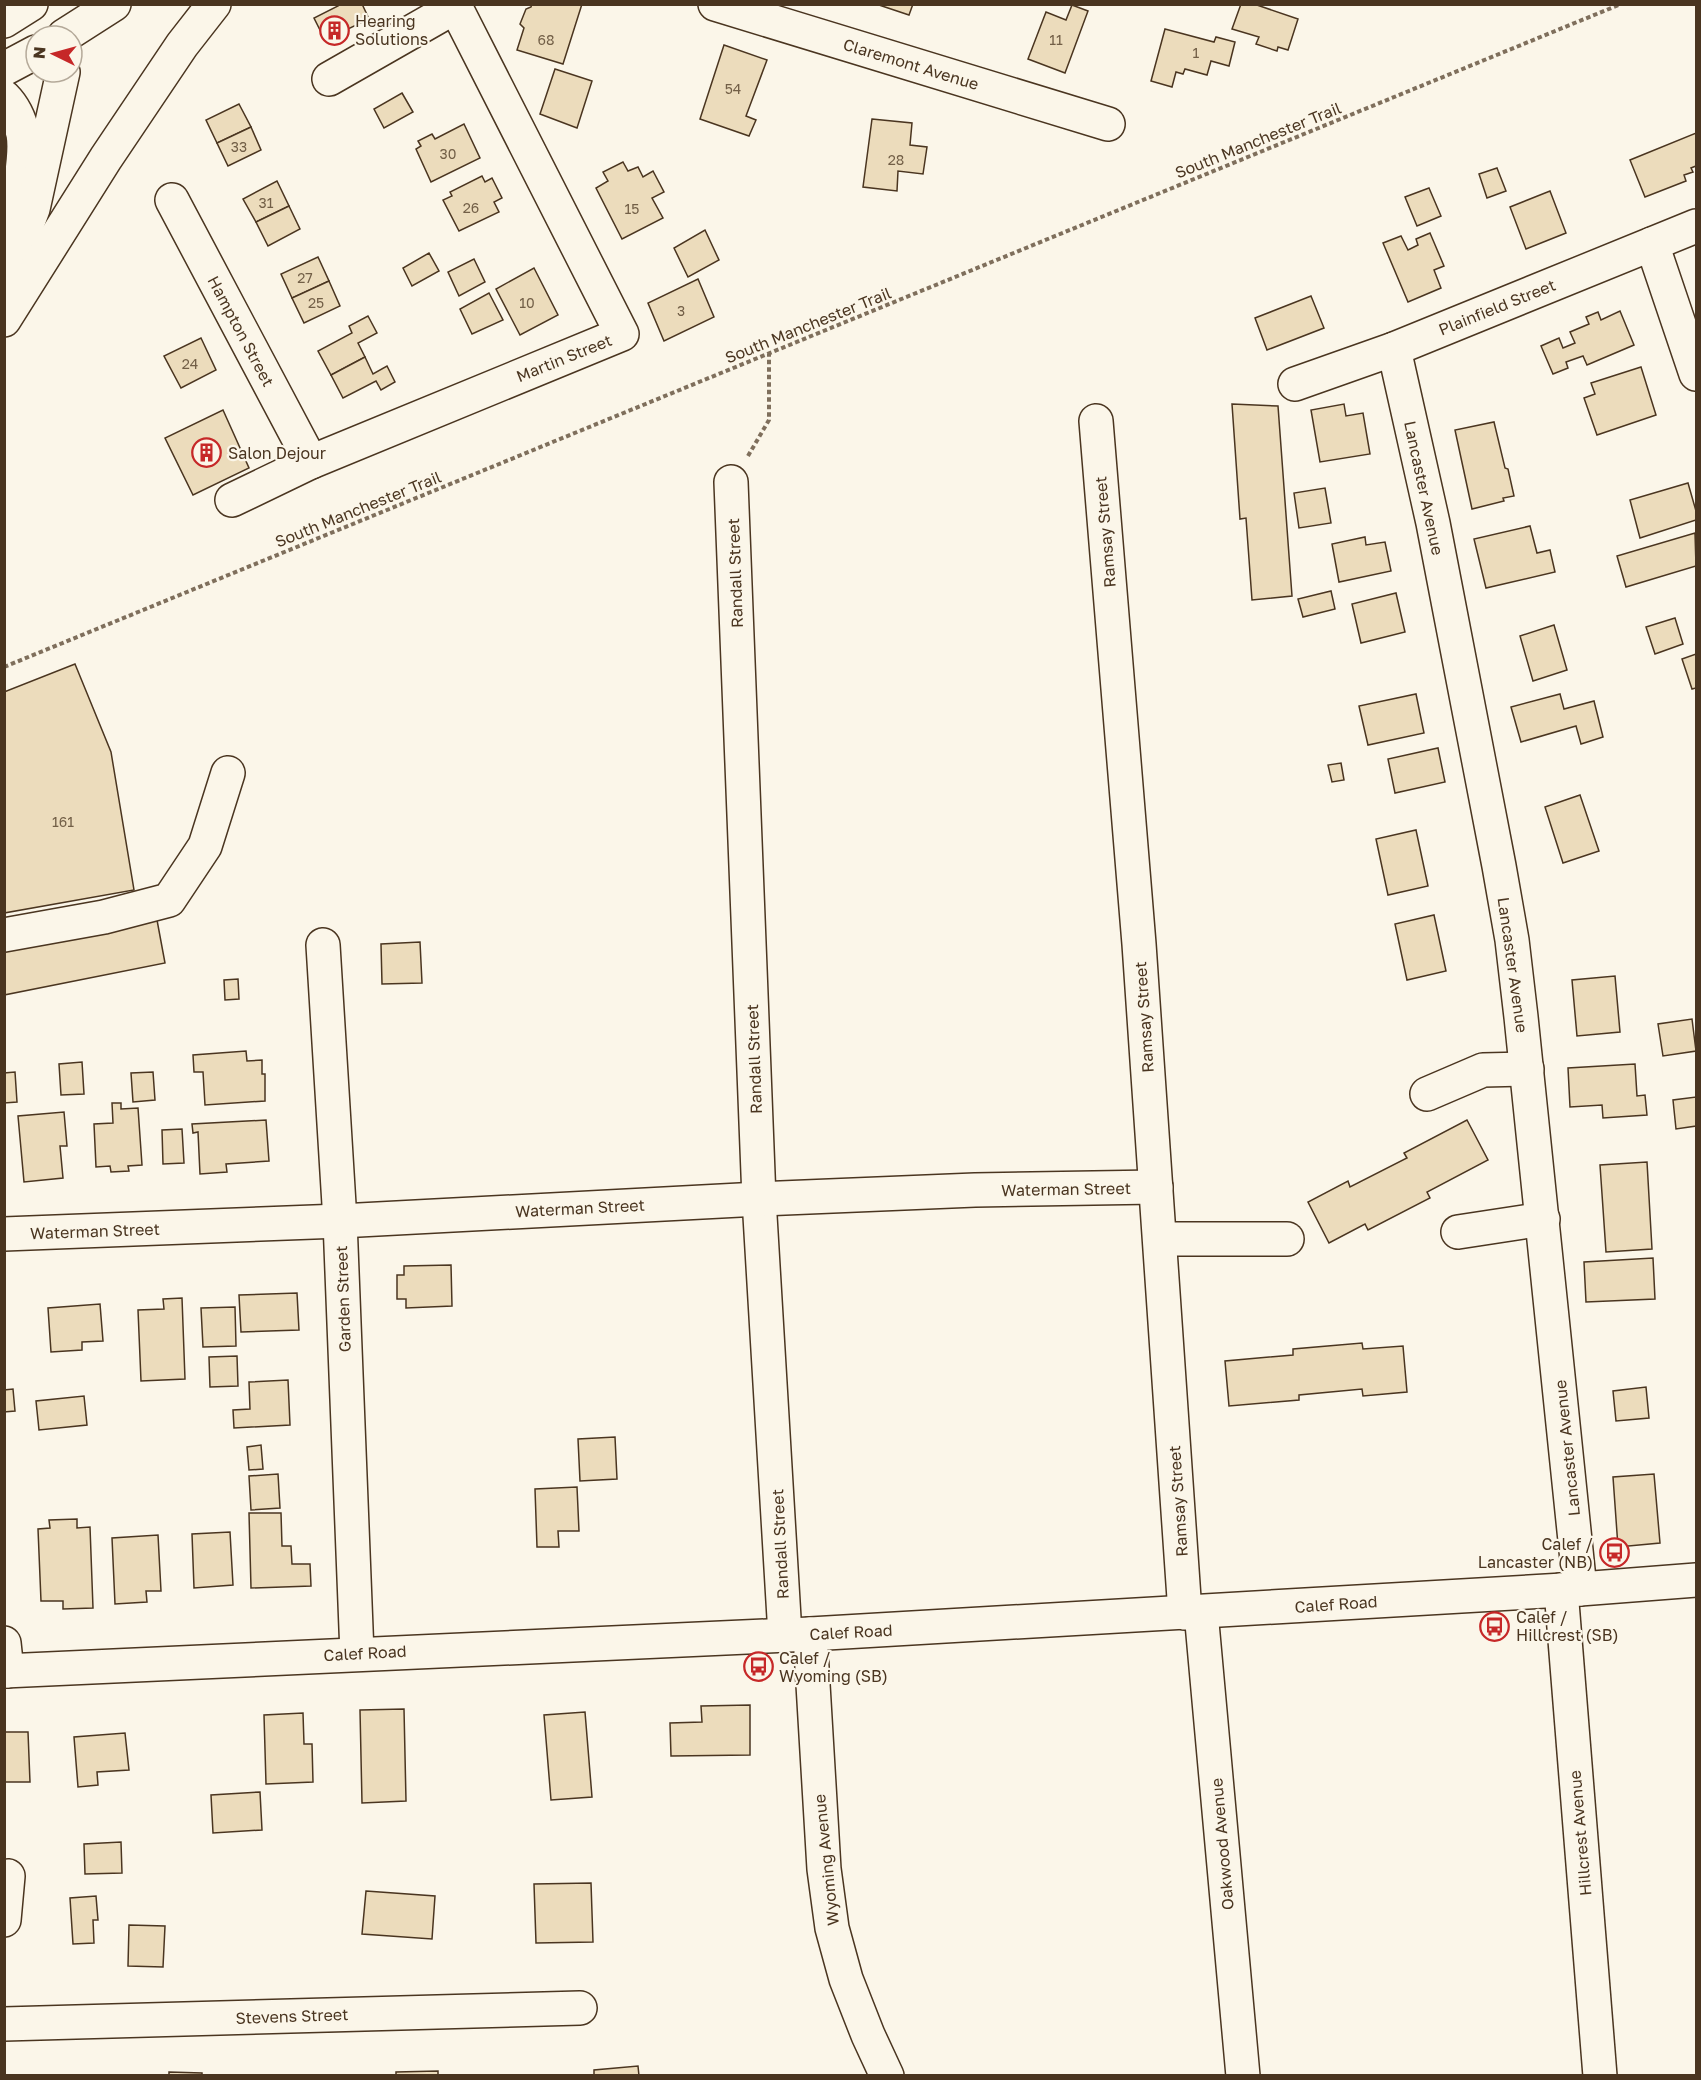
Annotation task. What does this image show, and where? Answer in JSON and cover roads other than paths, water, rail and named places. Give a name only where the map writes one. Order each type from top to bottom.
[{"type":"street","points":[[4,21],[31,4]]},
{"type":"street","points":[[75,24],[114,4]]},
{"type":"street","points":[[4,320],[106,158],[182,45],[214,4]]},
{"type":"street","name":"Claremont Avenue","points":[[715,4],[1108,124]]},
{"type":"street","points":[[329,79],[454,6]]},
{"type":"street","name":"Martin Street","points":[[232,500],[311,462],[622,333],[454,6]]},
{"type":"street","points":[[4,69],[24,58]]},
{"type":"street","points":[[4,286],[33,209],[60,84]]},
{"type":"street","points":[[4,96],[19,120],[24,153],[4,263]]},
{"type":"street","name":"Hampton Street","points":[[172,200],[311,462]]},
{"type":"street","name":"Plainfield Street","points":[[1295,384],[1394,349],[1696,226]]},
{"type":"street","points":[[1652,244],[1696,374]]},
{"type":"street","name":"Lancaster Avenue","points":[[1394,349],[1433,523],[1512,940],[1543,1219],[1571,1589]]},
{"type":"street","name":"Ramsay Street","points":[[1096,421],[1139,944],[1160,1239],[1193,1612]]},
{"type":"street","name":"Randall Street","points":[[732,482],[759,1198],[797,1635]]},
{"type":"street","points":[[4,934],[104,917],[170,900],[205,846],[228,773]]},
{"type":"street","name":"Garden Street","points":[[323,945],[340,1221],[357,1654]]},
{"type":"street","points":[[1427,1094],[1483,1070],[1527,1069]]},
{"type":"street","name":"Waterman Street","points":[[4,1234],[340,1221],[759,1198],[975,1190],[1156,1187]]},
{"type":"street","points":[[1458,1232],[1543,1219]]},
{"type":"street","points":[[1160,1239],[1287,1239]]},
{"type":"street","name":"Calef Road","points":[[5,1662],[357,1654],[797,1635],[1696,1580]]},
{"type":"street","name":"Hillcrest Avenue","points":[[1571,1589],[1600,2076]]},
{"type":"street","name":"Oakwood Avenue","points":[[1193,1612],[1243,2076]]},
{"type":"street","name":"Wyoming Avenue","points":[[797,1635],[832,1928],[846,1979],[887,2076]]},
{"type":"street","points":[[4,1920],[8,1876]]},
{"type":"street","name":"Stevens Street","points":[[4,2024],[580,2008]]},
{"type":"place","name":"Hearing Solutions","points":[[334,30]]},
{"type":"place","name":"Salon Dejour","points":[[207,453]]},
{"type":"place","name":"Calef / Lancaster (NB)","points":[[1614,1553]]},
{"type":"place","name":"Calef / Hillcrest (SB)","points":[[1495,1626]]},
{"type":"place","name":"Calef / Wyoming (SB)","points":[[758,1667]]}]
